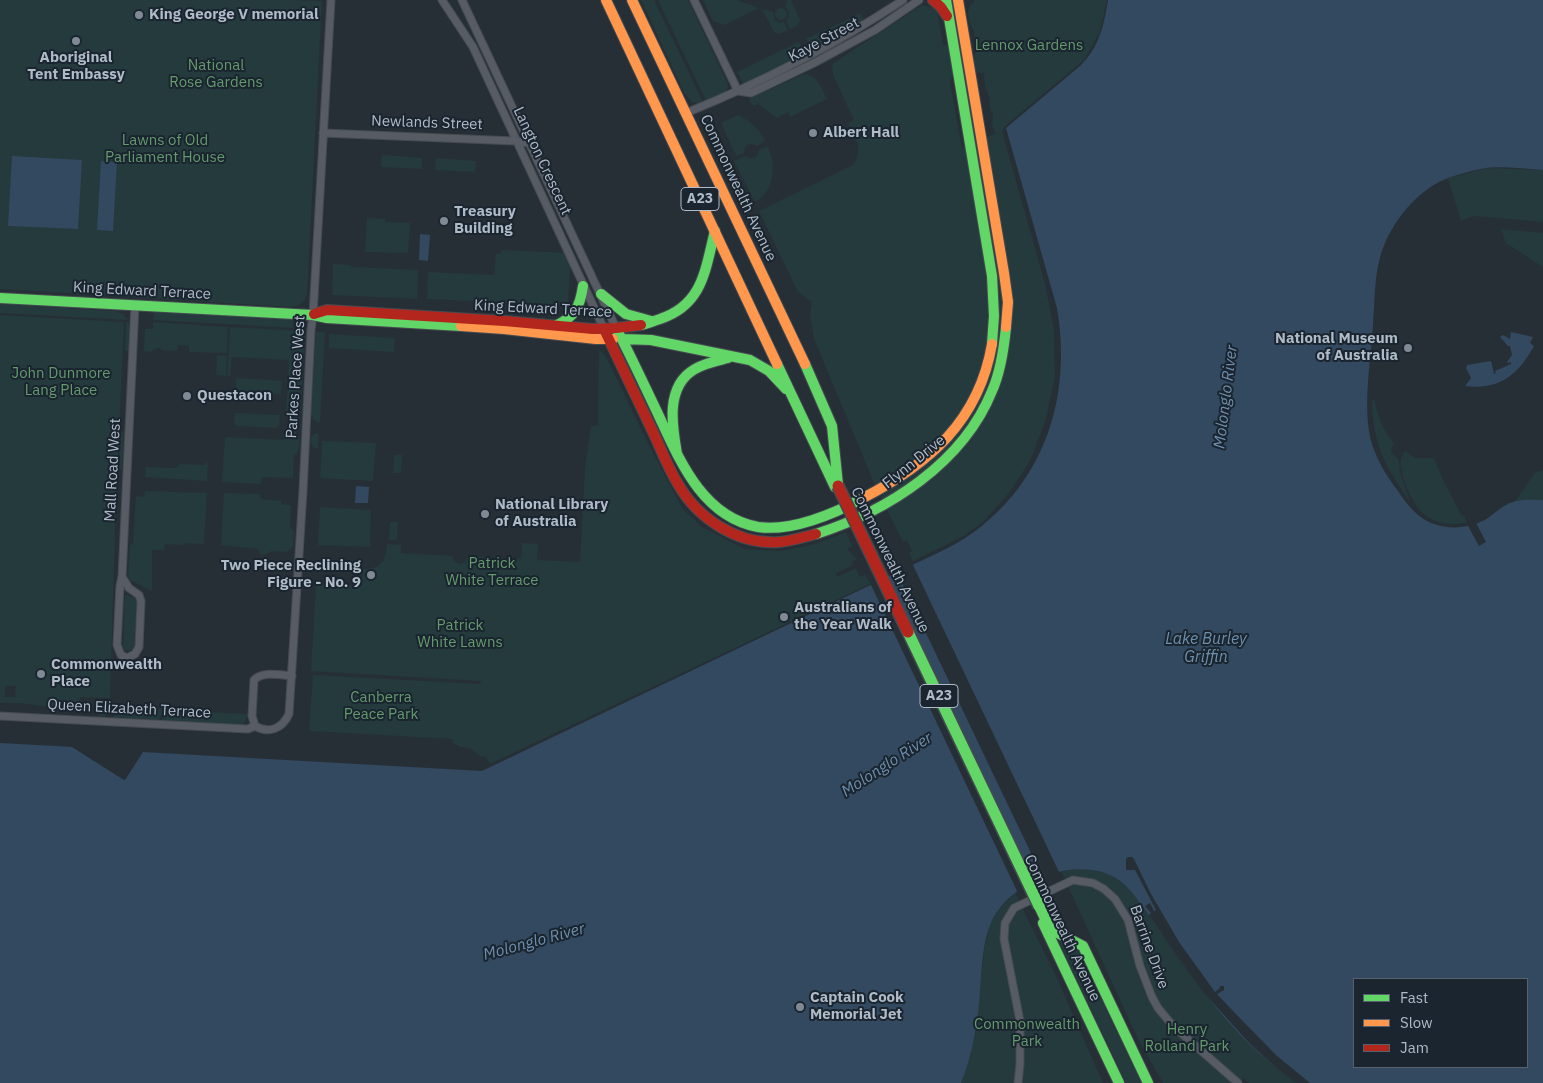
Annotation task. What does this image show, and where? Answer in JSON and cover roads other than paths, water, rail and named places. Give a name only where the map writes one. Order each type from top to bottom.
[{"type":"main road","name":"Commonwealth Avenue","points":[[606,0],[1038,907],[1119,1083]]},
{"type":"main road","name":"Commonwealth Avenue","points":[[632,0],[808,370],[832,426],[837,487],[861,542],[1038,907],[1050,928],[1082,946],[1148,1083]]},
{"type":"main road","points":[[934,0],[949,19]]},
{"type":"main road","name":"Flynn Drive","points":[[619,334],[677,454],[703,495],[729,516],[744,523],[760,527],[777,527],[810,521],[857,502],[889,486],[940,447],[965,413],[982,382],[990,357],[995,320],[992,276],[946,0]]},
{"type":"main road","name":"Flynn Drive","points":[[606,334],[678,484],[688,500],[701,513],[728,532],[743,537],[773,542],[790,541],[831,529],[863,515],[892,499],[941,462],[971,429],[992,392],[999,373],[1008,305],[958,0]]},
{"type":"main road","name":"King Edward Terrace","points":[[0,298],[313,315],[327,318],[504,329],[619,334],[676,313],[694,296],[702,280],[715,232]]},
{"type":"main road","points":[[554,326],[567,320],[575,313],[581,300],[584,286]]},
{"type":"main road","points":[[601,294],[617,309],[628,316],[654,322]]},
{"type":"main road","name":"King Edward Terrace","points":[[313,315],[327,310],[504,321],[606,334]]},
{"type":"main road","points":[[619,334],[756,362],[765,368],[794,398]]},
{"type":"main road","points":[[677,454],[671,414],[674,396],[682,382],[698,366],[738,357]]},
{"type":"street","name":"Parkes Place West","points":[[255,726],[269,730],[282,725],[289,714],[331,0]]},
{"type":"street","name":"Langton Crescent","points":[[442,0],[473,48],[606,334]]},
{"type":"street","points":[[694,0],[738,91]]},
{"type":"street","name":"Kaye Street","points":[[686,113],[738,91],[828,46],[871,22],[904,0]]},
{"type":"street","name":"Kaye Street","points":[[738,91],[750,93],[814,63],[875,30],[918,0]]},
{"type":"street","name":"Langton Crescent","points":[[462,1],[619,334]]},
{"type":"street","name":"Newlands Street","points":[[324,133],[529,143]]},
{"type":"street","points":[[541,194],[552,190]]},
{"type":"street","name":"Mall Road West","points":[[122,577],[129,588],[139,595],[141,601],[139,647],[135,654],[127,658],[120,655],[117,647],[136,305]]},
{"type":"street","points":[[255,726],[252,716],[254,680],[263,675],[292,676]]},
{"type":"street","name":"Queen Elizabeth Terrace","points":[[0,716],[248,729],[255,726]]},
{"type":"street","name":"Barrine Drive","points":[[1018,1083],[1020,1021],[1004,939],[1004,923],[1014,908],[1073,880],[1093,883],[1104,889],[1115,899],[1128,920],[1140,966],[1158,1008],[1172,1026],[1238,1083]]},
{"type":"water","name":"Lake Burley Griffin","points":[[1108,0],[1543,0],[1543,170],[1492,167],[1456,175],[1430,187],[1414,200],[1401,216],[1385,243],[1377,273],[1367,407],[1371,438],[1379,462],[1406,502],[1425,520],[1443,527],[1463,527],[1476,524],[1488,518],[1513,502],[1543,500],[1543,1083],[1296,1083],[1249,1044],[1225,1018],[1126,886],[1104,873],[1086,869],[1066,870],[1047,875],[1029,884],[1013,895],[1000,908],[991,923],[984,948],[974,1037],[961,1083],[0,1083],[0,743],[73,747],[125,780],[143,752],[482,771],[942,551],[977,530],[1006,504],[1024,480],[1039,454],[1050,427],[1061,369],[1061,339],[1057,308],[1006,128],[1080,66],[1092,52],[1102,27]]},
{"type":"water","points":[[12,156],[82,160],[78,229],[8,226]]},
{"type":"water","points":[[101,161],[117,162],[113,231],[97,230]]},
{"type":"water","points":[[420,234],[430,235],[428,261],[419,260]]},
{"type":"water","points":[[1511,332],[1533,337],[1530,343],[1534,346],[1521,365],[1507,378],[1498,383],[1477,387],[1465,386],[1471,378],[1466,368],[1467,365],[1491,361],[1494,374],[1496,373],[1495,371],[1511,364],[1511,362],[1507,362],[1512,355],[1510,346],[1500,337],[1503,335],[1510,339]]},
{"type":"water","points":[[356,486],[369,487],[368,503],[355,503]]},
{"type":"place","name":"King George V memorial","points":[[139,15]]},
{"type":"place","name":"Aboriginal Tent Embassy","points":[[76,41]]},
{"type":"place","name":"Albert Hall","points":[[813,133]]},
{"type":"place","name":"Treasury Building","points":[[444,221]]},
{"type":"place","name":"National Museum of Australia","points":[[1408,348]]},
{"type":"place","name":"Questacon","points":[[187,396]]},
{"type":"place","name":"National Library of Australia","points":[[485,514]]},
{"type":"place","name":"Two Piece Reclining Figure - No. 9","points":[[371,575]]},
{"type":"place","name":"Australians of the Year Walk","points":[[784,617]]},
{"type":"place","name":"Commonwealth Place","points":[[41,674]]},
{"type":"place","name":"Captain Cook Memorial Jet","points":[[800,1007]]},
{"type":"park label","name":"Lennox Gardens","points":[[1029,46]]},
{"type":"park label","name":"National Rose Gardens","points":[[216,74]]},
{"type":"park label","name":"Lawns of Old Parliament House","points":[[165,150]]},
{"type":"park label","name":"John Dunmore Lang Place","points":[[61,382]]},
{"type":"park label","name":"Patrick White Terrace","points":[[492,572]]},
{"type":"park label","name":"Patrick White Lawns","points":[[460,634]]},
{"type":"park label","name":"Canberra Peace Park","points":[[381,706]]},
{"type":"park label","name":"Commonwealth Park","points":[[1027,1034]]},
{"type":"park label","name":"Henry Rolland Park","points":[[1187,1038]]},
{"type":"water label","name":"Molonglo River","points":[[1226,397]]},
{"type":"water label","name":"Molonglo River","points":[[887,765]]},
{"type":"water label","name":"Molonglo River","points":[[534,942]]}]
